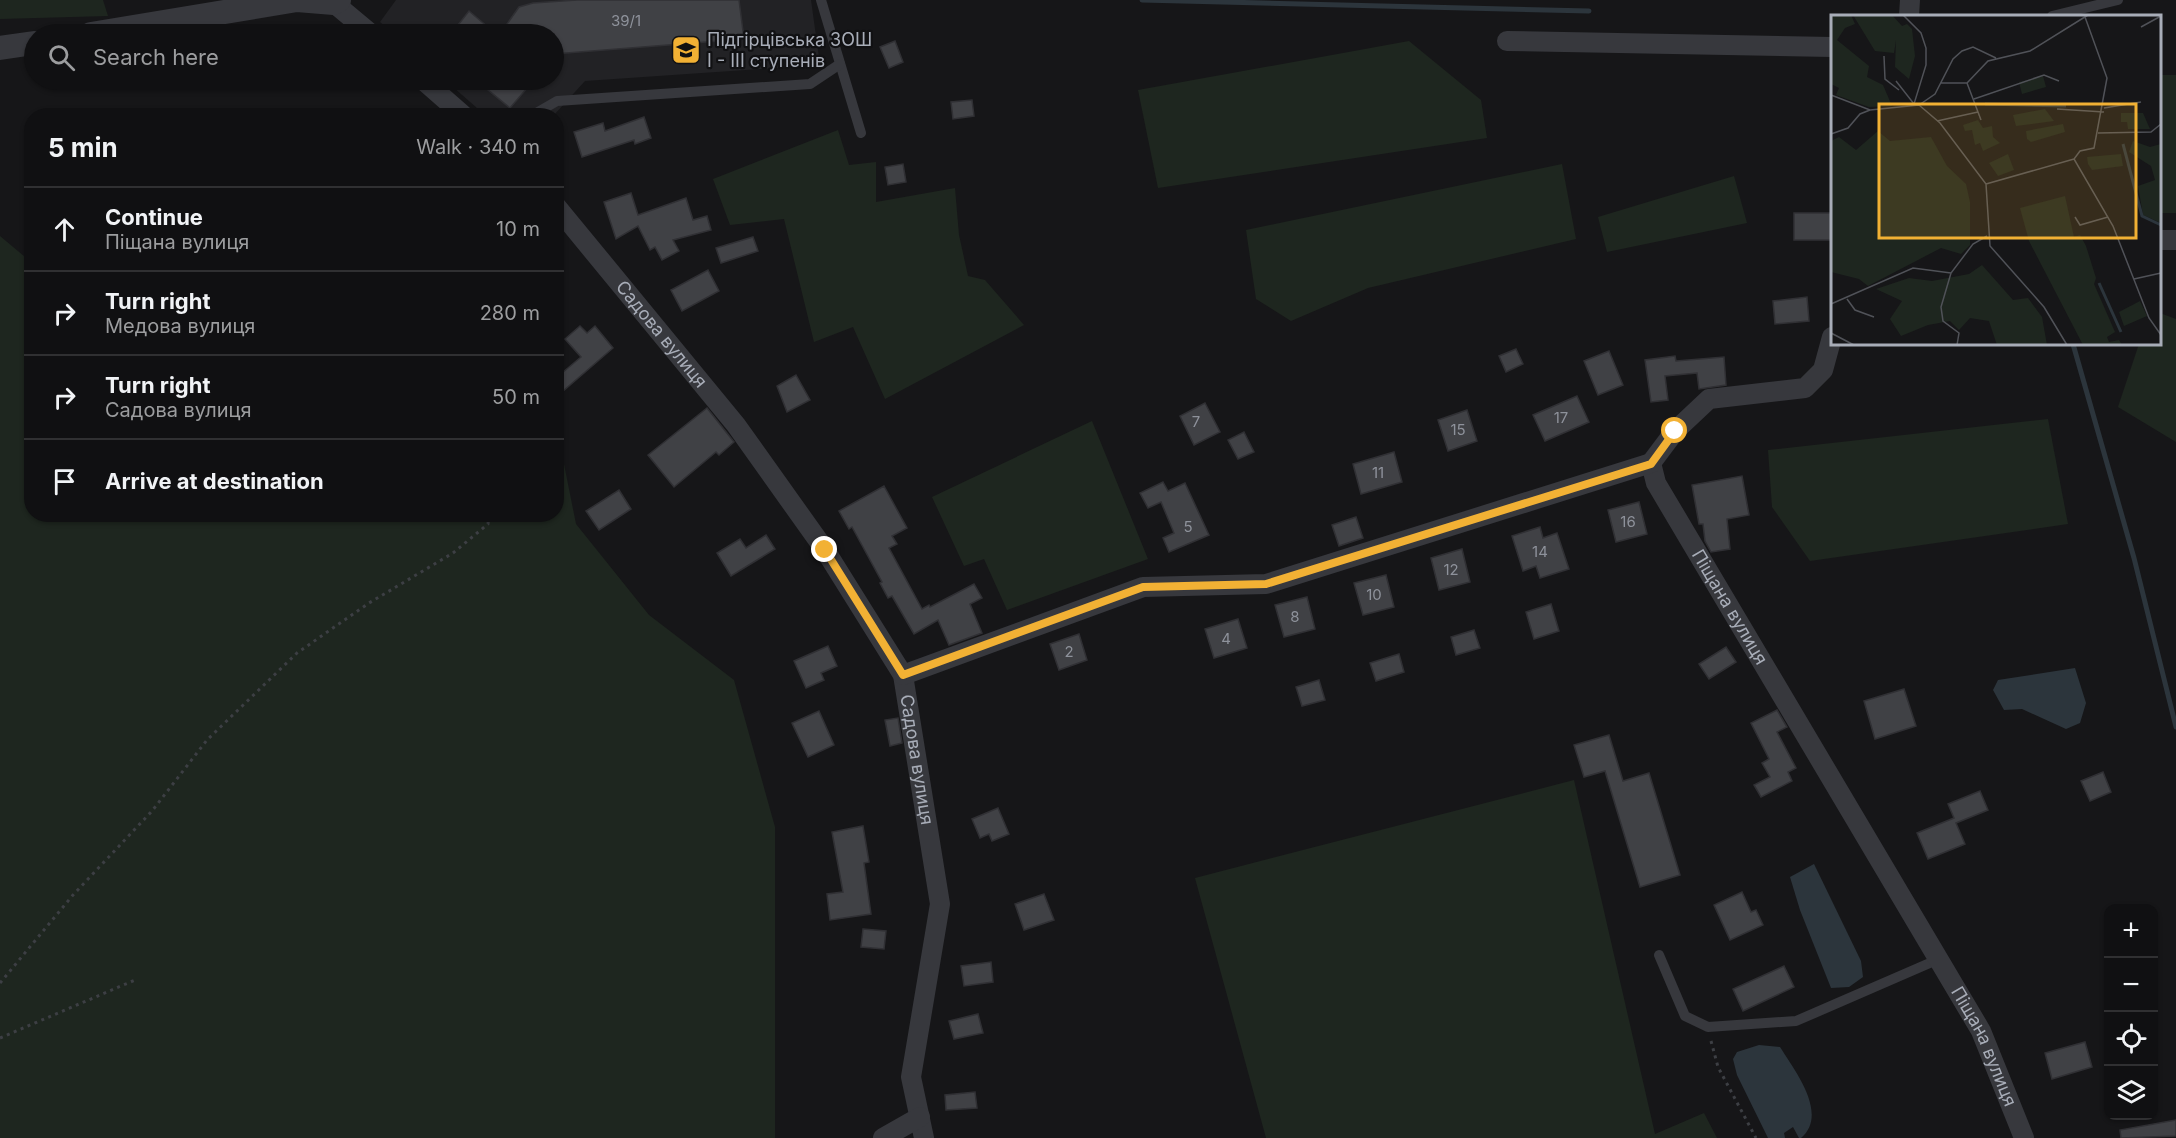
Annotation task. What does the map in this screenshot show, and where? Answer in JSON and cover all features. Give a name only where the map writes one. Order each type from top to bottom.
[{"type":"street","points":[[152,24],[297,0],[337,1],[361,24]]},
{"type":"street","points":[[1909,15],[1911,0]]},
{"type":"street","points":[[1507,41],[1831,47]]},
{"type":"street","points":[[0,48],[24,44]]},
{"type":"street","points":[[434,90],[455,108]]},
{"type":"street","name":"Садова вулиця","points":[[564,216],[736,425],[825,550],[903,675],[940,904],[911,1077],[924,1138]]},
{"type":"street","points":[[903,675],[1143,587],[1266,584],[1651,464],[1675,431],[1709,399],[1805,388],[1824,370],[1831,344]]},
{"type":"street","name":"Піщана вулиця","points":[[1651,464],[1656,483],[1981,1031],[2024,1138]]},
{"type":"street","points":[[884,1138],[920,1117]]},
{"type":"lane","points":[[821,0],[861,133]]},
{"type":"lane","points":[[2056,15],[2118,0]]},
{"type":"lane","points":[[545,108],[557,101],[810,84],[840,64]]},
{"type":"lane","points":[[1659,955],[1685,1016],[1708,1027],[1796,1021],[1939,959]]},
{"type":"path","points":[[0,983],[73,895],[152,811],[207,740],[297,653],[369,603],[453,554],[488,522]]},
{"type":"path","points":[[0,1038],[135,980]]},
{"type":"path","points":[[1708,1027],[1718,1067],[1756,1138]]},
{"type":"shaded area","points":[[0,0],[103,0],[108,16],[0,19]]},
{"type":"shaded area","name":"Підгірцівська ЗОШ І - ІІІ ступенів","points":[[396,0],[811,0],[820,65],[585,81],[560,108],[477,108],[456,90],[564,90],[564,24],[382,24],[380,22]]},
{"type":"shaded area","points":[[1409,41],[1481,100],[1487,138],[1158,188],[1138,90]]},
{"type":"shaded area","points":[[2161,75],[2176,75],[2176,213],[2161,213]]},
{"type":"shaded area","points":[[838,130],[849,165],[876,162],[876,202],[955,188],[959,235],[968,276],[985,280],[1024,325],[885,399],[853,327],[814,342],[784,219],[730,225],[713,179]]},
{"type":"shaded area","points":[[1562,164],[1576,239],[1368,288],[1291,321],[1256,299],[1246,230]]},
{"type":"shaded area","points":[[1734,176],[1747,223],[1607,252],[1598,217]]},
{"type":"shaded area","points":[[0,236],[24,256],[24,522],[564,522],[564,464],[576,524],[649,615],[734,680],[775,827],[775,1138],[0,1138]]},
{"type":"shaded area","points":[[2161,313],[2176,319],[2176,442],[2118,407],[2139,345],[2161,345]]},
{"type":"shaded area","points":[[2048,419],[2068,524],[1810,561],[1772,507],[1768,450]]},
{"type":"shaded area","points":[[1092,421],[1148,559],[1007,610],[984,559],[964,566],[932,497]]},
{"type":"shaded area","points":[[2075,668],[2086,703],[2080,723],[2066,729],[2022,709],[2004,710],[1993,690],[1998,680]]},
{"type":"shaded area","points":[[1574,780],[1655,1134],[1704,1113],[1717,1138],[1266,1138],[1195,878]]},
{"type":"shaded area","points":[[1814,864],[1861,961],[1863,977],[1849,987],[1831,988],[1800,910],[1790,877]]},
{"type":"shaded area","points":[[1759,1045],[1780,1047],[1807,1092],[1812,1117],[1809,1128],[1801,1138],[1793,1127],[1784,1133],[1785,1138],[1768,1138],[1737,1075],[1733,1059],[1737,1052]]},
{"type":"building","points":[[577,0],[739,0],[744,39],[564,53],[564,24],[507,24],[519,7],[533,3]]},
{"type":"building","points":[[469,11],[484,24],[459,24]]},
{"type":"building","points":[[895,41],[903,62],[889,68],[880,47]]},
{"type":"building","points":[[488,90],[525,90],[510,108]]},
{"type":"building","points":[[972,100],[974,116],[953,119],[951,102]]},
{"type":"building","points":[[644,117],[651,138],[635,144],[634,140],[582,157],[574,132],[603,123],[605,131]]},
{"type":"building","points":[[903,164],[906,182],[888,185],[885,167]]},
{"type":"building","points":[[631,193],[638,215],[686,198],[693,220],[707,216],[711,230],[673,240],[679,251],[662,260],[655,247],[650,250],[638,226],[616,239],[604,202]]},
{"type":"building","points":[[1794,213],[1831,213],[1831,240],[1794,240]]},
{"type":"building","points":[[753,237],[758,251],[721,263],[716,248]]},
{"type":"building","points":[[708,270],[719,291],[682,311],[671,290]]},
{"type":"building","points":[[1807,297],[1809,321],[1775,324],[1773,301]]},
{"type":"building","points":[[580,326],[587,333],[595,326],[613,348],[564,390],[564,371],[581,357],[565,339]]},
{"type":"building","points":[[1516,349],[1523,364],[1506,372],[1499,356]]},
{"type":"building","points":[[1609,351],[1623,385],[1598,395],[1584,361]]},
{"type":"building","points":[[1675,356],[1676,361],[1724,357],[1726,385],[1699,389],[1697,373],[1665,376],[1668,400],[1651,402],[1645,360]]},
{"type":"building","points":[[796,375],[810,400],[787,412],[777,386]]},
{"type":"building","points":[[1577,396],[1589,422],[1545,441],[1533,415]]},
{"type":"building","points":[[1205,403],[1220,432],[1194,445],[1180,416]]},
{"type":"building","points":[[707,408],[734,442],[719,455],[716,452],[674,487],[648,455]]},
{"type":"building","points":[[1467,410],[1477,441],[1448,451],[1438,420]]},
{"type":"building","points":[[1244,432],[1254,452],[1238,459],[1228,440]]},
{"type":"building","points":[[1394,452],[1402,482],[1361,494],[1353,464]]},
{"type":"building","points":[[1742,476],[1749,515],[1727,519],[1730,549],[1711,552],[1705,541],[1703,524],[1699,524],[1692,485]]},
{"type":"building","points":[[1163,482],[1168,491],[1185,483],[1209,535],[1169,552],[1163,538],[1174,533],[1161,502],[1148,508],[1140,493]]},
{"type":"building","points":[[884,486],[907,528],[892,536],[897,544],[889,548],[922,609],[974,584],[982,598],[970,604],[982,633],[949,645],[938,620],[914,634],[892,596],[888,598],[880,583],[882,582],[852,527],[849,529],[839,511]]},
{"type":"building","points":[[619,490],[631,509],[599,530],[586,511]]},
{"type":"building","points":[[1639,502],[1647,534],[1616,542],[1608,510]]},
{"type":"building","points":[[1356,517],[1363,538],[1339,546],[1332,525]]},
{"type":"building","points":[[1540,527],[1543,538],[1557,533],[1569,569],[1540,578],[1536,566],[1523,571],[1512,536]]},
{"type":"building","points":[[766,535],[775,549],[731,576],[717,553],[740,539],[746,548]]},
{"type":"building","points":[[1462,549],[1470,582],[1439,590],[1431,558]]},
{"type":"building","points":[[1386,575],[1394,607],[1363,615],[1354,583]]},
{"type":"building","points":[[1307,597],[1315,629],[1284,637],[1275,605]]},
{"type":"building","points":[[1551,604],[1559,631],[1534,639],[1526,612]]},
{"type":"building","points":[[1238,619],[1247,648],[1214,658],[1205,629]]},
{"type":"building","points":[[1474,630],[1480,648],[1456,655],[1451,637]]},
{"type":"building","points":[[1079,634],[1087,660],[1059,670],[1050,644]]},
{"type":"building","points":[[828,646],[837,666],[821,673],[824,680],[806,688],[794,661]]},
{"type":"building","points":[[1726,647],[1736,662],[1709,679],[1699,664]]},
{"type":"building","points":[[1399,654],[1404,672],[1376,681],[1370,663]]},
{"type":"building","points":[[1319,680],[1325,700],[1302,706],[1296,687]]},
{"type":"building","points":[[1904,689],[1916,726],[1875,739],[1864,701]]},
{"type":"building","points":[[1777,710],[1787,727],[1777,732],[1796,768],[1788,772],[1792,781],[1761,797],[1754,785],[1770,777],[1762,763],[1769,759],[1751,723]]},
{"type":"building","points":[[819,711],[834,745],[808,757],[792,723]]},
{"type":"building","points":[[898,718],[902,743],[890,746],[885,720]]},
{"type":"building","points":[[1609,735],[1623,781],[1649,773],[1680,875],[1640,887],[1605,771],[1584,777],[1574,745]]},
{"type":"building","points":[[2103,772],[2111,792],[2090,801],[2081,781]]},
{"type":"building","points":[[1980,791],[1988,810],[1956,823],[1965,844],[1928,859],[1917,833],[1954,818],[1948,804]]},
{"type":"building","points":[[998,808],[1009,834],[992,841],[989,834],[980,838],[972,819]]},
{"type":"building","points":[[863,826],[869,862],[864,863],[871,914],[830,920],[827,894],[843,892],[832,832]]},
{"type":"building","points":[[1742,892],[1751,912],[1756,910],[1763,925],[1730,940],[1714,905]]},
{"type":"building","points":[[1044,894],[1054,920],[1024,930],[1015,904]]},
{"type":"building","points":[[863,929],[886,931],[884,949],[861,947]]},
{"type":"building","points":[[991,962],[993,982],[964,986],[961,966]]},
{"type":"building","points":[[1784,966],[1794,987],[1743,1011],[1733,989]]},
{"type":"building","points":[[978,1014],[983,1033],[954,1039],[949,1021]]},
{"type":"building","points":[[2085,1042],[2092,1067],[2052,1079],[2045,1053]]},
{"type":"building","points":[[975,1092],[977,1108],[946,1110],[945,1095]]},
{"type":"building","points":[[2176,1120],[2176,1136],[2121,1138],[2120,1130]]},
{"type":"waterway","points":[[1142,0],[1589,11]]},
{"type":"waterway","points":[[2073,345],[2134,558],[2176,727]]},
{"type":"place","name":"Підгірцівська ЗОШ І - ІІІ ступенів","points":[[686,50]]},
{"type":"route","points":[[825,550],[903,675],[1143,587],[1266,584],[1651,464],[1675,431]]}]
